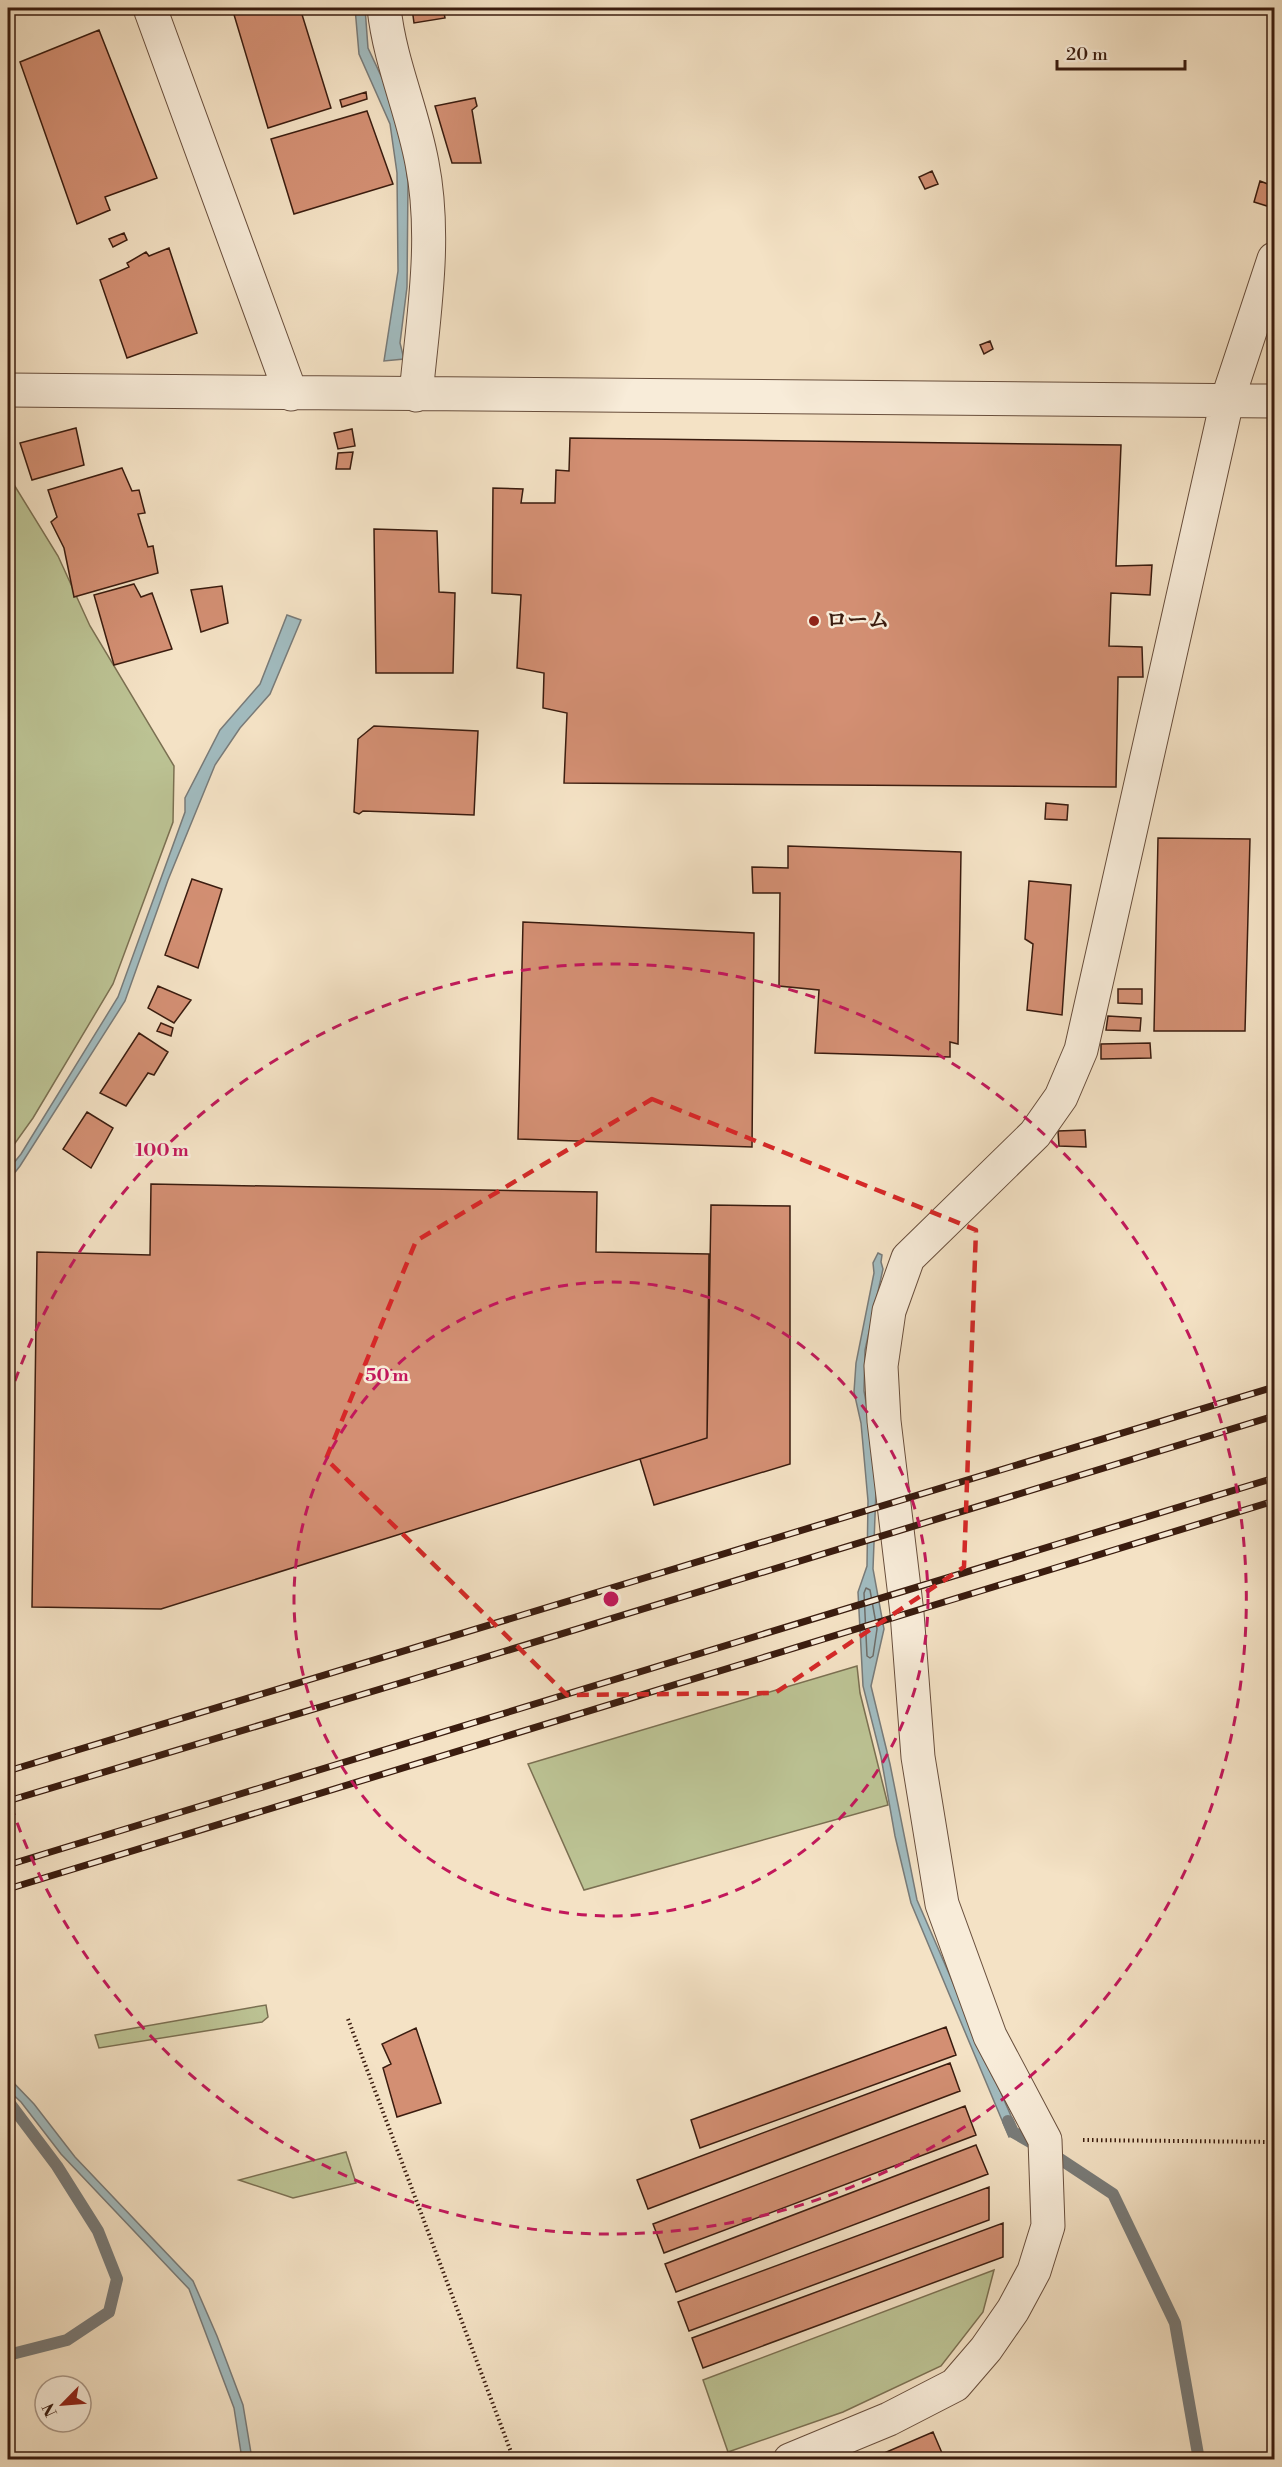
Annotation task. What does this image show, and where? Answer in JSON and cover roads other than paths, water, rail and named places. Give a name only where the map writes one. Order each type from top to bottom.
[{"type":"street","points":[[384,8],[387,39],[422,163],[430,243],[416,395]]},
{"type":"street","points":[[151,11],[291,394]]},
{"type":"street","points":[[790,2460],[889,2419],[955,2385],[986,2349],[1013,2310],[1034,2271],[1048,2226],[1045,2140],[990,2036],[942,1904],[918,1757],[907,1613],[884,1421],[881,1366],[890,1311],[908,1258],[1035,1134],[1061,1097],[1081,1050],[1227,400],[1275,259]]},
{"type":"street","points":[[8,390],[1275,401]]},
{"type":"water","points":[[355,8],[365,8],[368,48],[390,95],[402,133],[408,182],[407,287],[400,343],[404,359],[384,361],[398,271],[397,173],[390,124],[359,54]]},
{"type":"water","points":[[287,615],[301,620],[270,694],[240,728],[215,765],[168,880],[125,1001],[20,1166],[8,1181],[8,1170],[21,1154],[118,997],[185,812],[185,798],[220,730],[260,684]]},
{"type":"water","points":[[878,1253],[882,1255],[883,1269],[865,1350],[864,1391],[871,1429],[876,1490],[873,1569],[884,1629],[871,1686],[890,1764],[917,1900],[1018,2132],[1009,2137],[911,1903],[895,1836],[881,1757],[863,1686],[858,1592],[867,1566],[868,1501],[861,1423],[854,1392],[856,1363],[874,1273],[873,1263]]},
{"type":"water","points":[[8,2077],[34,2104],[75,2157],[193,2281],[243,2405],[252,2459],[242,2459],[234,2408],[189,2289],[61,2154],[21,2102],[8,2090]]},
{"type":"waterway","points":[[8,2101],[57,2166],[98,2231],[117,2279],[109,2312],[67,2340],[8,2355]]},
{"type":"waterway","points":[[1008,2121],[1013,2132],[1060,2159],[1113,2194],[1175,2323],[1199,2460]]},
{"type":"railway","points":[[8,1771],[1274,1387]]},
{"type":"railway","points":[[8,1801],[1274,1416]]},
{"type":"railway","points":[[8,1865],[1274,1478]]},
{"type":"railway","points":[[8,1889],[1274,1501]]},
{"type":"place","name":"ローム","points":[[814,621]]}]
